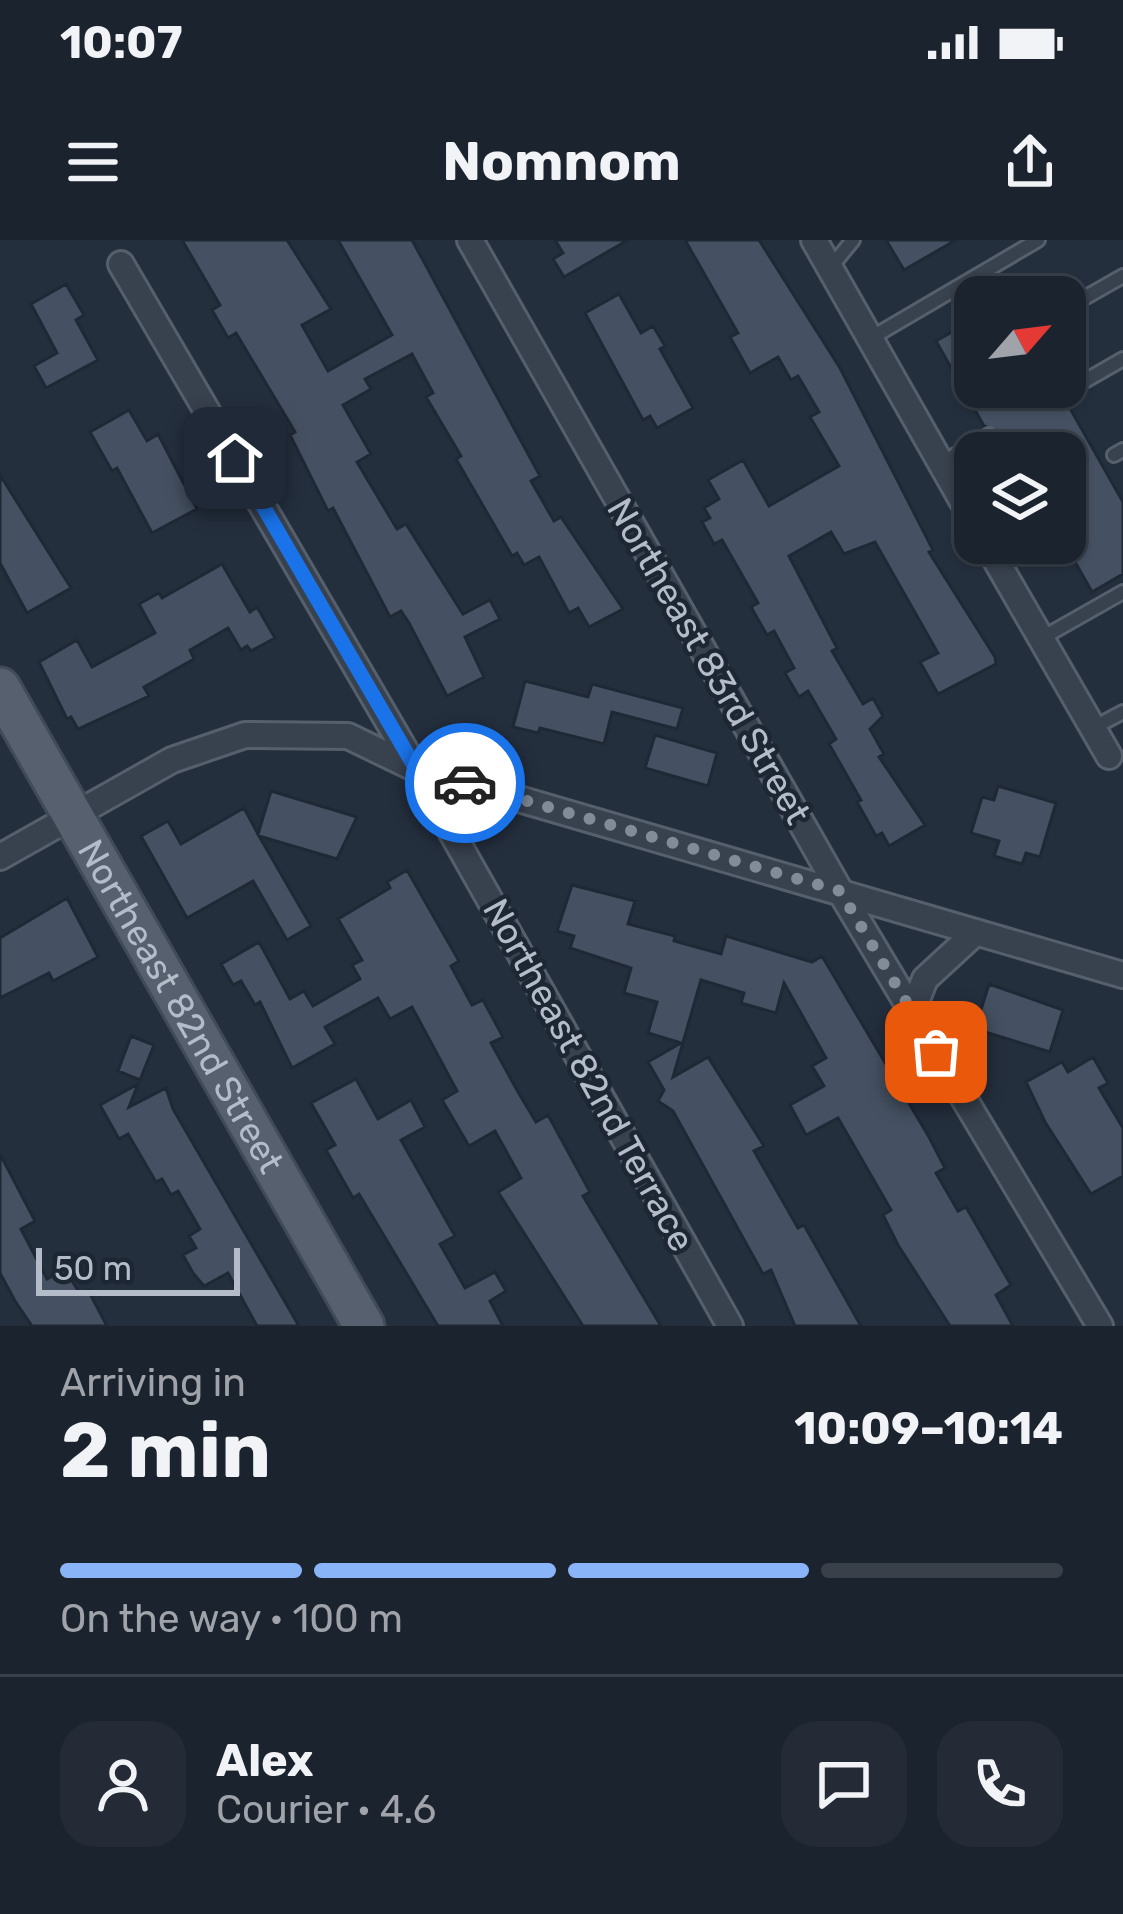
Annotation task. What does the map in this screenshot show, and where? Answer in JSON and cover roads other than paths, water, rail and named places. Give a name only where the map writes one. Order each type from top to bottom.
[{"type":"main road","name":"Northeast 82nd Street","points":[[0,688],[364,1326]]},
{"type":"street","name":"Northeast 83rd Street","points":[[470,240],[840,891],[1100,1326]]},
{"type":"street","points":[[814,240],[954,487]]},
{"type":"street","name":"Northeast 82nd Terrace","points":[[121,264],[416,769],[730,1326]]},
{"type":"street","points":[[998,564],[1108,756]]},
{"type":"street","points":[[0,856],[210,745],[245,735],[348,736],[416,769],[1123,975]]},
{"type":"street","points":[[912,1012],[925,979],[976,932]]},
{"type":"lane","points":[[830,268],[853,240]]},
{"type":"lane","points":[[870,338],[1038,240]]},
{"type":"lane","points":[[1086,297],[1123,276]]},
{"type":"lane","points":[[1086,380],[1123,359]]},
{"type":"lane","points":[[941,464],[954,456]]},
{"type":"lane","points":[[1041,639],[1123,592]]},
{"type":"lane","points":[[1092,729],[1123,712]]}]
